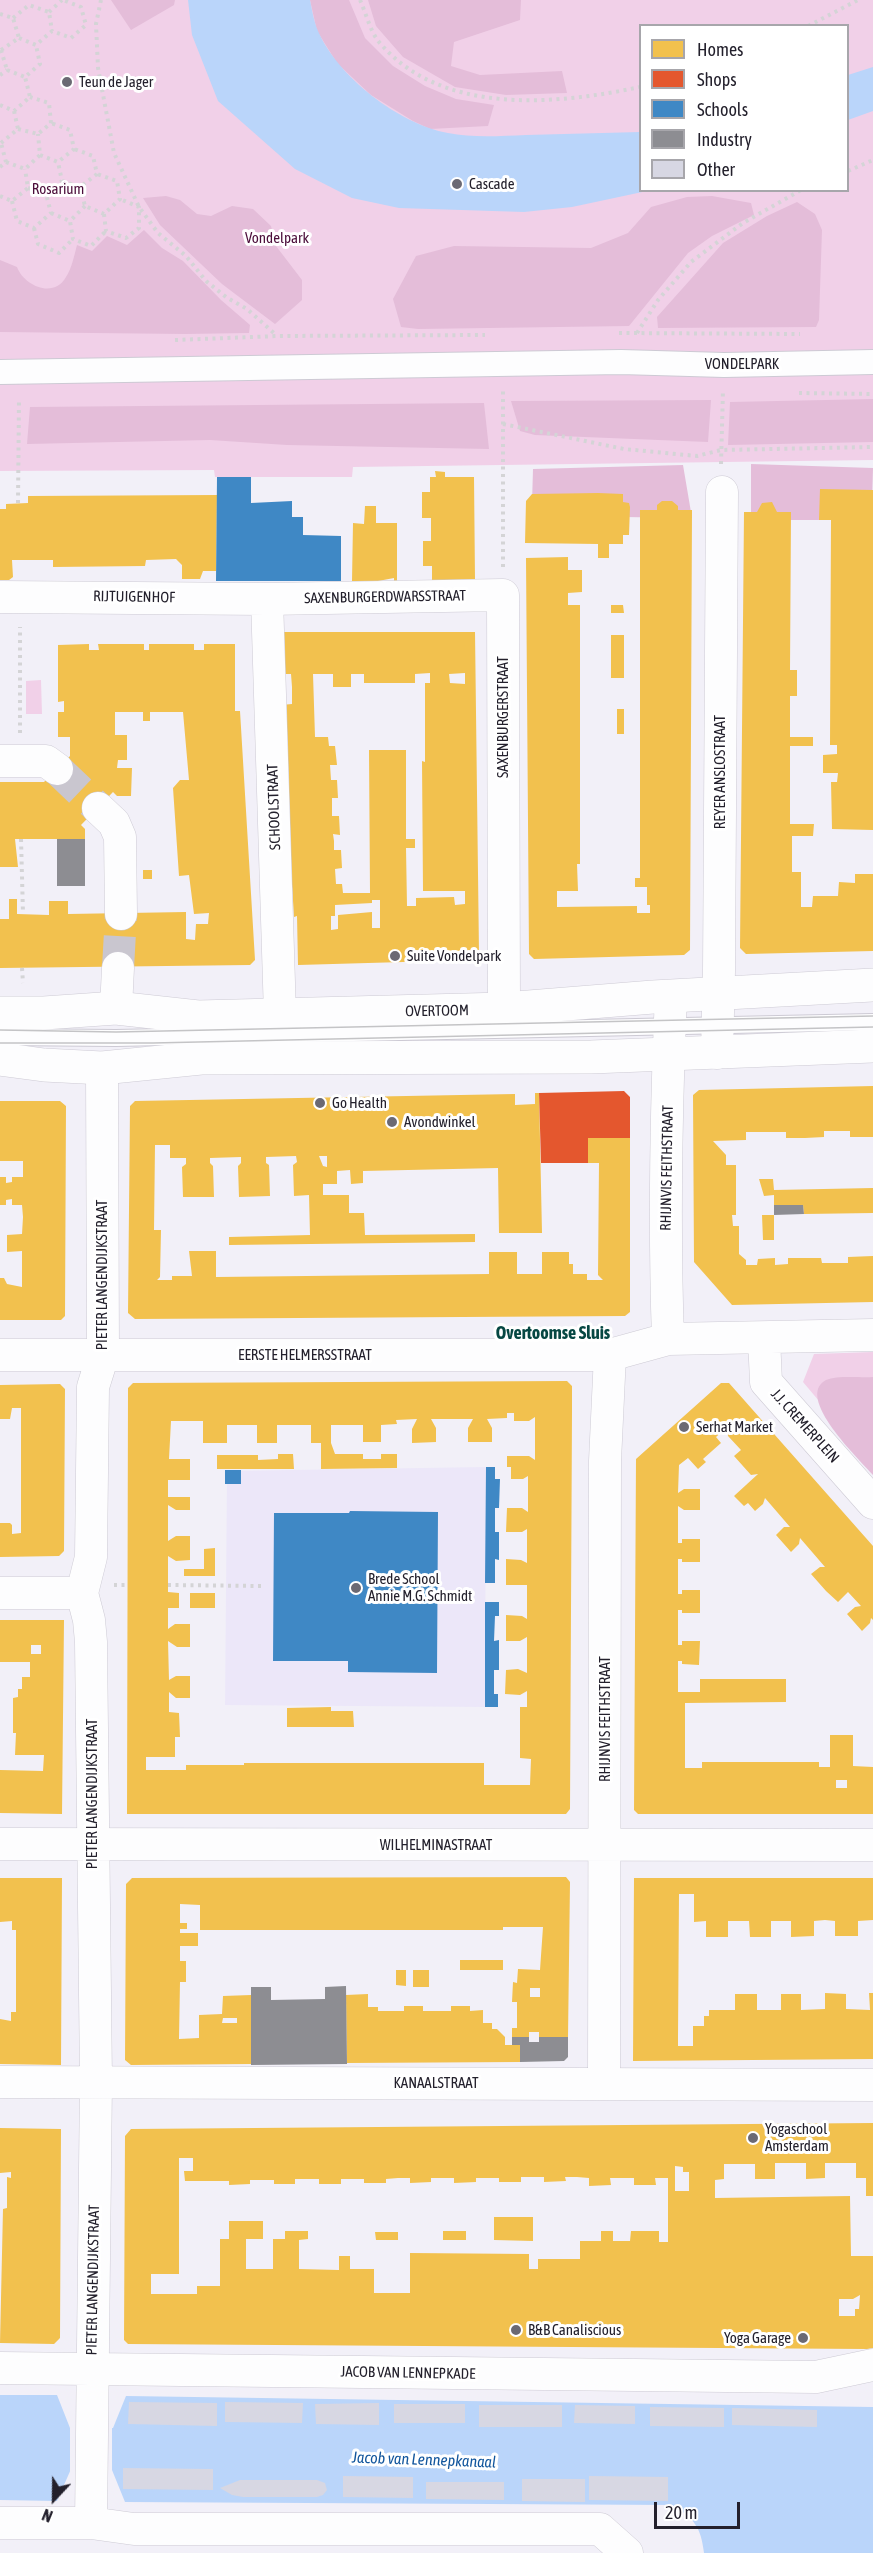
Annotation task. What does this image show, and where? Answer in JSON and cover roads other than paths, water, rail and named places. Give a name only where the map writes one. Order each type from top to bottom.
[{"type":"main road","name":"OVERTOOM","points":[[0,1013],[44,1013],[116,1008],[198,1017],[504,1009],[670,1026],[717,1024],[873,985]]},
{"type":"main road","name":"OVERTOOM","points":[[0,1059],[44,1065],[102,1068],[201,1058],[312,1060],[670,1026],[717,1024],[873,1046]]},
{"type":"street","name":"VONDELPARK","points":[[10,372],[621,362],[724,365],[873,363]]},
{"type":"street","name":"REYER ANSLOSTRAAT","points":[[717,1024],[722,492]]},
{"type":"street","name":"SAXENBURGERDWARSSTRAAT","points":[[267,599],[503,595]]},
{"type":"street","name":"SAXENBURGERSTRAAT","points":[[503,595],[504,1009]]},
{"type":"street","name":"RIJTUIGENHOF","points":[[10,596],[267,599]]},
{"type":"street","name":"SCHOOLSTRAAT","points":[[267,599],[280,1015]]},
{"type":"street","points":[[10,761],[46,761],[57,769]]},
{"type":"street","points":[[98,808],[114,823],[120,837],[121,914]]},
{"type":"street","points":[[116,1008],[118,968]]},
{"type":"street","name":"RHIJNVIS FEITHSTRAAT","points":[[668,1339],[670,1026]]},
{"type":"street","name":"PIETER LANGENDIJKSTRAAT","points":[[91,2523],[96,2081],[91,1642],[82,1593],[91,1557],[93,1388],[103,1354],[102,1068]]},
{"type":"street","points":[[610,1355],[668,1339],[873,1335]]},
{"type":"street","name":"J.J. CREMERPLEIN","points":[[764,1338],[766,1382],[873,1503]]},
{"type":"street","name":"EERSTE HELMERSSTRAAT","points":[[0,1355],[610,1355]]},
{"type":"street","name":"RHIJNVIS FEITHSTRAAT","points":[[604,2084],[605,1461],[610,1355]]},
{"type":"street","points":[[0,1593],[82,1593]]},
{"type":"street","name":"WILHELMINASTRAAT","points":[[0,1844],[873,1845]]},
{"type":"street","name":"KANAALSTRAAT","points":[[0,2082],[873,2085]]},
{"type":"street","name":"JACOB VAN LENNEPKADE","points":[[0,2368],[816,2377],[873,2365]]},
{"type":"street","points":[[0,2523],[91,2523],[134,2529],[600,2529],[627,2553]]},
{"type":"lane","name":"OVERTOOM","points":[[717,1024],[873,1022]]},
{"type":"lane","name":"OVERTOOM","points":[[0,1037],[128,1037],[670,1026]]},
{"type":"water","points":[[188,0],[310,0],[318,31],[340,65],[372,96],[410,120],[448,133],[476,136],[639,132],[639,192],[642,192],[572,207],[524,212],[399,208],[352,198],[295,169],[218,101],[192,35]]},
{"type":"water","points":[[873,67],[873,111],[849,120],[849,75]]},
{"type":"water","name":"Jacob van Lennepkanaal","points":[[0,2395],[57,2395],[70,2428],[113,2428],[126,2396],[873,2407],[873,2553],[704,2553],[701,2536],[695,2524],[686,2514],[672,2505],[125,2502],[112,2470],[71,2469],[57,2501],[0,2500]]},
{"type":"tunnel","points":[[57,769],[98,808]]},
{"type":"tunnel","points":[[118,968],[121,914]]},
{"type":"tram line","points":[[0,1030],[116,1032],[873,1016]]},
{"type":"tram line","points":[[0,1043],[153,1043],[873,1027]]},
{"type":"place","name":"Teun de Jager","points":[[67,82]]},
{"type":"place","name":"Cascade","points":[[457,184]]},
{"type":"place","name":"Suite Vondelpark","points":[[395,956]]},
{"type":"place","name":"Go Health","points":[[320,1103]]},
{"type":"place","name":"Avondwinkel","points":[[392,1122]]},
{"type":"place","name":"Serhat Market","points":[[684,1427]]},
{"type":"place","name":"Brede School Annie M.G. Schmidt","points":[[356,1588]]},
{"type":"place","name":"Yogaschool Amsterdam","points":[[753,2138]]},
{"type":"place","name":"B&B Canaliscious","points":[[516,2330]]},
{"type":"place","name":"Yoga Garage","points":[[803,2338]]},
{"type":"district","name":"Overtoomse Sluis","points":[[553,1333]]},
{"type":"park label","name":"Rosarium","points":[[58,189]]},
{"type":"park label","name":"Vondelpark","points":[[277,238]]}]
